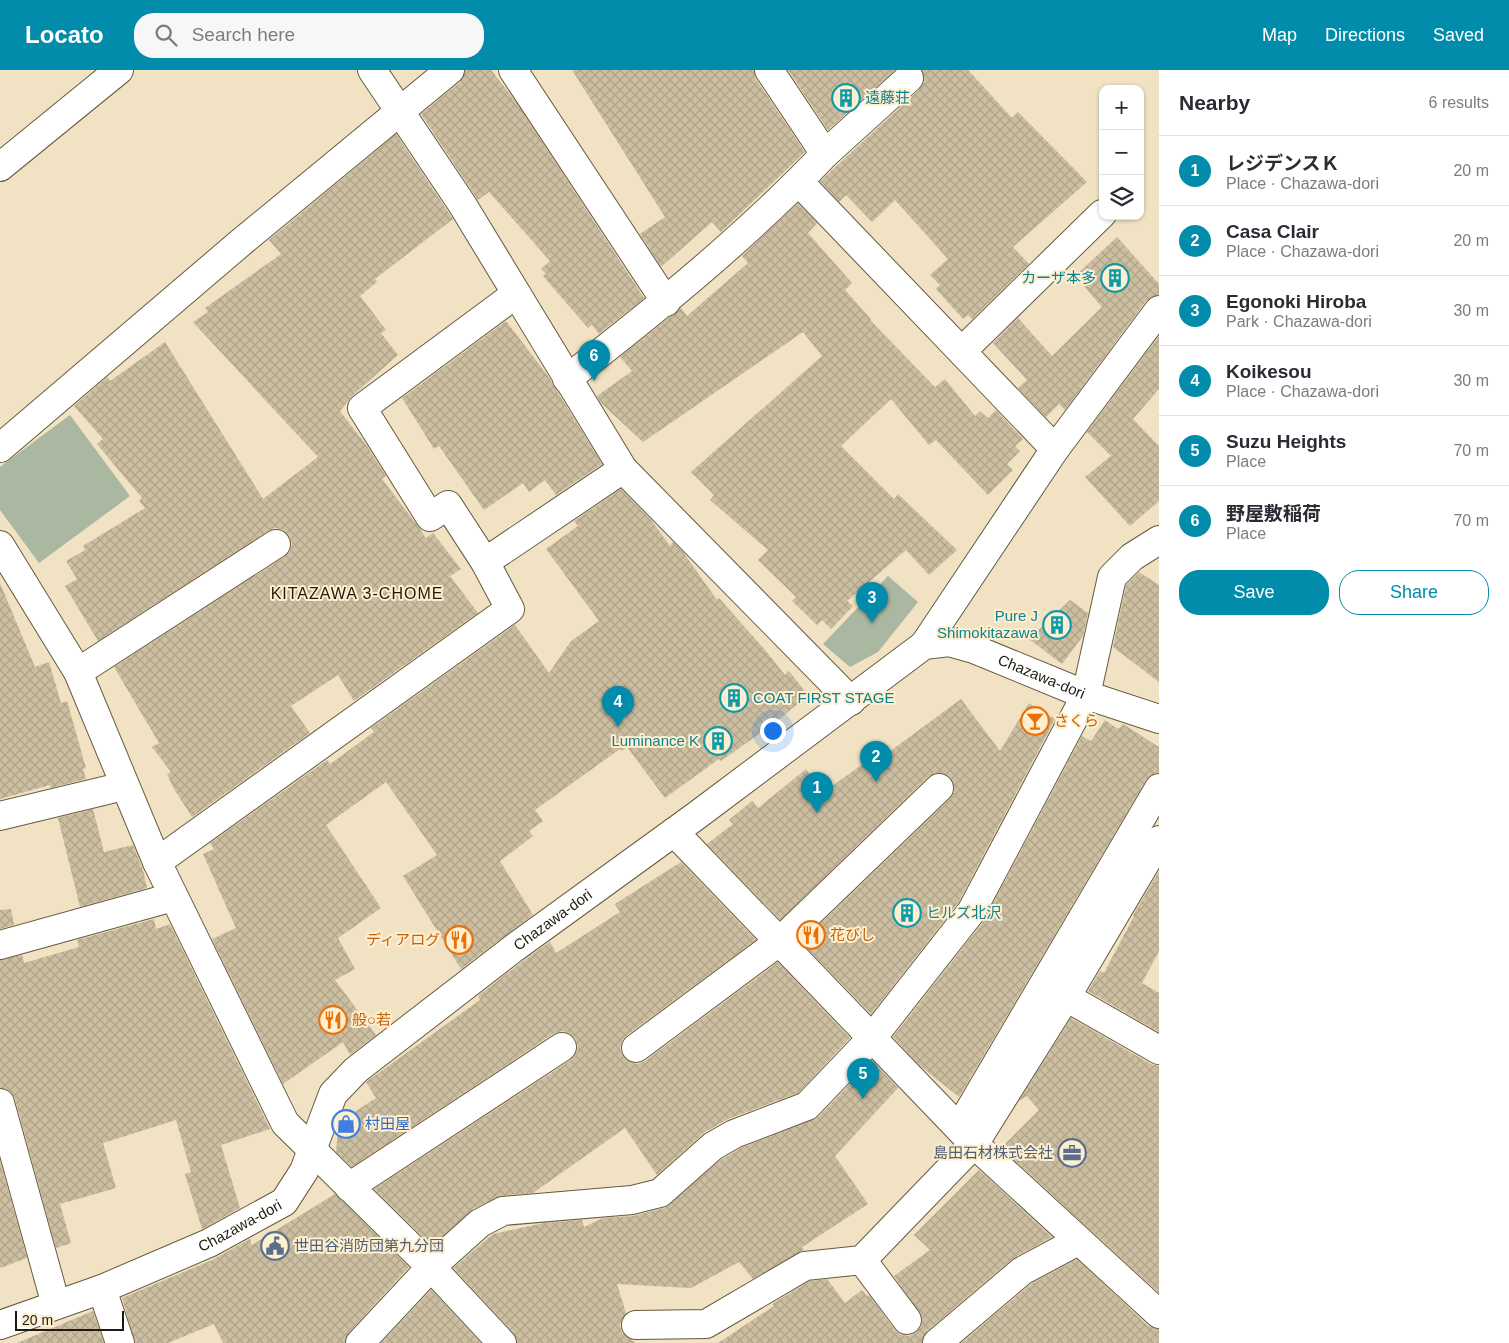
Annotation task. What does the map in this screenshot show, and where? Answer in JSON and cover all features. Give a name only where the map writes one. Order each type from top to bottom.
[{"type":"street","points":[[8,160],[119,70]]},
{"type":"street","points":[[372,70],[400,110],[516,294],[624,470],[851,701]]},
{"type":"street","points":[[0,448],[400,110],[450,70]]},
{"type":"street","points":[[513,70],[666,302]]},
{"type":"street","points":[[769,70],[825,154]]},
{"type":"street","points":[[567,379],[666,302],[799,182],[825,154],[909,78]]},
{"type":"street","points":[[799,182],[1055,449]]},
{"type":"street","points":[[962,351],[1099,217]]},
{"type":"street","points":[[157,862],[510,609],[485,562],[448,505],[430,518],[362,408],[516,294]]},
{"type":"street","points":[[924,645],[1055,449],[1159,310]]},
{"type":"street","points":[[485,562],[624,470]]},
{"type":"street","points":[[360,1343],[431,1267],[480,1223],[503,1211],[632,1200],[660,1193],[713,1146],[734,1134],[807,1106],[872,1038],[971,912],[1086,695],[1112,577],[1132,557],[1159,540]]},
{"type":"street","points":[[78,672],[276,544]]},
{"type":"street","points":[[0,545],[78,672],[124,786],[173,897],[285,1123],[431,1267],[502,1343]]},
{"type":"street","name":"Chazawa-dori","points":[[0,1324],[56,1306],[209,1243],[284,1202],[304,1171],[333,1094],[356,1070],[514,948],[674,832],[924,645],[949,642],[974,649],[1086,695],[1159,719]]},
{"type":"street","points":[[0,816],[124,786]]},
{"type":"street","points":[[636,1048],[780,942],[939,788]]},
{"type":"street","points":[[967,1136],[1159,788]]},
{"type":"street","points":[[674,832],[967,1136],[1078,1241],[1159,1314]]},
{"type":"street","points":[[649,1343],[636,1325],[706,1324],[805,1266],[862,1260],[967,1136],[1066,997],[1159,840]]},
{"type":"street","points":[[0,945],[173,897]]},
{"type":"street","points":[[1066,997],[1159,1050]]},
{"type":"street","points":[[348,1186],[562,1047]]},
{"type":"street","points":[[0,1103],[4,1139],[56,1306]]},
{"type":"street","points":[[937,1343],[1022,1272],[1078,1241]]},
{"type":"street","points":[[862,1260],[907,1320]]},
{"type":"street","points":[[102,1288],[120,1343]]},
{"type":"green space","points":[[70,415],[130,496],[39,563],[0,510],[0,467]]},
{"type":"green space","points":[[888,576],[918,602],[878,652],[850,667],[823,644]]},
{"type":"building","points":[[465,70],[491,70],[516,102],[644,298],[599,334],[592,325],[588,328],[543,276],[546,274],[541,269],[550,261],[489,192],[478,200],[421,114],[460,82]]},
{"type":"building","points":[[572,70],[754,70],[756,79],[805,152],[721,232],[712,222],[661,267],[640,234],[665,217]]},
{"type":"building","points":[[788,70],[895,70],[828,130]]},
{"type":"building","points":[[922,70],[968,70],[1012,118],[1018,112],[1087,182],[1013,247],[1029,264],[972,319],[968,315],[963,319],[936,289],[940,285],[930,275],[948,259],[895,200],[872,222],[846,195],[839,202],[820,181],[919,90],[924,82]]},
{"type":"building","points":[[396,134],[453,219],[375,279],[377,282],[360,296],[386,330],[381,333],[398,355],[352,396],[340,411],[367,446],[386,476],[382,479],[426,538],[433,533],[461,569],[450,576],[478,613],[354,701],[338,675],[291,706],[310,733],[192,817],[167,774],[171,772],[152,747],[159,743],[114,667],[284,557],[290,551],[292,543],[289,535],[283,530],[275,528],[268,531],[98,641],[65,586],[77,579],[66,561],[85,550],[83,546],[145,508],[139,501],[142,498],[97,444],[103,439],[74,406],[107,377],[110,381],[165,342],[263,499],[318,457],[193,322],[208,312],[205,308],[281,254],[269,240]]},
{"type":"building","points":[[798,203],[817,223],[808,233],[852,283],[845,290],[870,320],[935,387],[945,379],[975,416],[980,411],[988,418],[996,410],[1023,439],[1015,446],[1020,451],[1007,464],[1013,470],[988,495],[936,440],[929,445],[891,399],[841,446],[894,499],[898,494],[957,550],[929,575],[906,550],[847,601],[853,606],[831,629],[822,620],[817,625],[792,601],[796,597],[758,560],[768,550],[710,500],[714,495],[691,472],[822,356],[803,332],[643,442],[601,403],[597,396],[632,371],[620,357],[681,308],[687,316],[748,263],[742,256]]},
{"type":"building","points":[[1117,237],[1159,284],[1159,295],[1146,301],[1065,410],[1059,404],[1046,417],[1018,388],[1027,380],[993,343],[1018,318],[1052,356],[1102,307],[1075,276]]},
{"type":"building","points":[[506,321],[548,376],[602,464],[556,495],[545,480],[529,492],[523,483],[484,510],[439,446],[434,449],[402,398]]},
{"type":"building","points":[[1159,336],[1159,389],[1133,419],[1159,446],[1159,501],[1130,526],[1085,477],[1111,456],[1087,432]]},
{"type":"building","points":[[621,489],[651,520],[670,546],[673,542],[683,552],[717,600],[719,598],[785,675],[789,671],[808,695],[776,722],[721,761],[719,759],[665,798],[627,747],[622,751],[620,749],[535,810],[543,821],[529,831],[533,836],[500,861],[533,915],[461,969],[403,876],[437,855],[386,782],[326,825],[381,908],[338,938],[355,969],[335,980],[376,1035],[350,1055],[343,1042],[283,1084],[212,939],[236,928],[203,854],[214,849],[210,843],[327,760],[330,764],[374,732],[371,728],[515,625],[549,673],[571,641],[599,621],[546,549],[578,526],[574,521]]},
{"type":"building","points":[[1139,572],[1159,585],[1159,682],[1113,647],[1126,585]]},
{"type":"building","points":[[0,583],[35,667],[49,662],[61,703],[67,701],[86,768],[83,769],[86,779],[50,788],[50,785],[0,799]]},
{"type":"building","name":"Pure J Shimokitazawa","points":[[1070,600],[1088,613],[1083,636],[1062,664],[1029,639]]},
{"type":"building","points":[[961,699],[1000,751],[1029,703],[1055,719],[958,903],[871,1014],[801,942],[950,799],[954,792],[951,778],[943,773],[935,773],[928,777],[780,920],[707,844],[733,824],[729,820],[752,801],[758,808],[806,769],[824,792],[886,747],[889,752]]},
{"type":"building","points":[[1105,720],[1118,729],[1123,724],[1159,747],[1159,772],[1151,775],[1146,780],[959,1097],[919,1065],[893,1037],[983,922],[1082,736],[1091,741]]},
{"type":"building","points":[[93,809],[104,852],[133,845],[143,870],[147,888],[80,907],[58,818]]},
{"type":"building","points":[[681,862],[756,940],[627,1035],[622,1041],[620,1049],[624,1058],[629,1062],[637,1064],[645,1061],[778,962],[850,1038],[798,1093],[728,1119],[705,1132],[657,1175],[625,1128],[533,1193],[501,1196],[473,1209],[432,1246],[374,1189],[571,1060],[576,1054],[578,1047],[575,1038],[569,1033],[562,1031],[553,1034],[352,1167],[336,1152],[339,1122],[376,1098],[366,1082],[480,1000],[478,996],[523,961],[550,942],[556,953],[620,912],[615,904]]},
{"type":"building","points":[[1159,871],[1159,951],[1142,983],[1159,993],[1159,1032],[1088,991],[1100,971],[1104,973],[1133,915]]},
{"type":"building","points":[[11,909],[14,925],[0,929],[0,910]]},
{"type":"building","points":[[154,919],[156,929],[170,924],[270,1129],[221,1145],[240,1208],[202,1229],[185,1174],[191,1172],[176,1120],[103,1143],[116,1188],[60,1204],[71,1243],[56,1248],[15,1099],[11,1092],[0,1088],[0,960],[22,955],[24,963],[79,947],[77,940]]},
{"type":"building","points":[[1071,1018],[1151,1064],[1159,1066],[1159,1293],[1001,1148],[1039,1110],[1027,1096],[1019,1101]]},
{"type":"building","points":[[872,1061],[898,1088],[835,1156],[868,1204],[802,1247],[804,1250],[753,1279],[739,1262],[691,1288],[617,1284],[626,1313],[620,1325],[622,1333],[636,1343],[517,1343],[513,1332],[453,1268],[493,1234],[544,1223],[582,1220],[584,1227],[603,1218],[633,1216],[664,1208],[722,1159],[741,1148],[818,1117]]},
{"type":"building","points":[[0,1161],[27,1258],[0,1268]]},
{"type":"building","points":[[979,1170],[1052,1237],[1012,1259],[927,1331],[922,1343],[718,1343],[774,1306],[772,1304],[810,1281],[827,1279],[845,1303],[862,1290],[867,1296],[869,1295],[900,1334],[908,1336],[916,1333],[921,1327],[922,1318],[894,1276],[930,1250],[914,1235]]},
{"type":"building","points":[[335,1194],[409,1267],[349,1332],[345,1343],[223,1343],[214,1324],[168,1343],[135,1343],[122,1298],[212,1260],[250,1239],[252,1245]]},
{"type":"building","points":[[1077,1259],[1148,1326],[1159,1329],[1159,1343],[961,1343],[1031,1284]]},
{"type":"building","points":[[431,1290],[481,1343],[381,1343]]},
{"type":"building","points":[[93,1311],[104,1343],[17,1343]]},
{"type":"place","name":"遠藤荘","points":[[846,98]]},
{"type":"place","name":"カーザ本多","points":[[1115,278]]},
{"type":"place","name":"野屋敷稲荷","points":[[594,381]]},
{"type":"place","name":"Egonoki Hiroba","points":[[872,623]]},
{"type":"place","name":"Pure J Shimokitazawa","points":[[1057,625]]},
{"type":"place","name":"COAT FIRST STAGE","points":[[734,698]]},
{"type":"place","name":"さくら","points":[[1035,721]]},
{"type":"place","name":"Koikesou","points":[[618,727]]},
{"type":"place","name":"Luminance K","points":[[718,741]]},
{"type":"place","name":"Casa Clair","points":[[876,782]]},
{"type":"place","name":"レジデンスＫ","points":[[817,813]]},
{"type":"place","name":"ヒルズ北沢","points":[[907,913]]},
{"type":"place","name":"花びし","points":[[811,935]]},
{"type":"place","name":"ディアログ","points":[[459,940]]},
{"type":"place","name":"般○若","points":[[333,1020]]},
{"type":"place","name":"Suzu Heights","points":[[863,1099]]},
{"type":"place","name":"村田屋","points":[[346,1124]]},
{"type":"place","name":"島田石材株式会社","points":[[1072,1153]]},
{"type":"place","name":"世田谷消防団第九分団","points":[[275,1246]]},
{"type":"district","name":"KITAZAWA 3-CHOME","points":[[357,593]]}]
